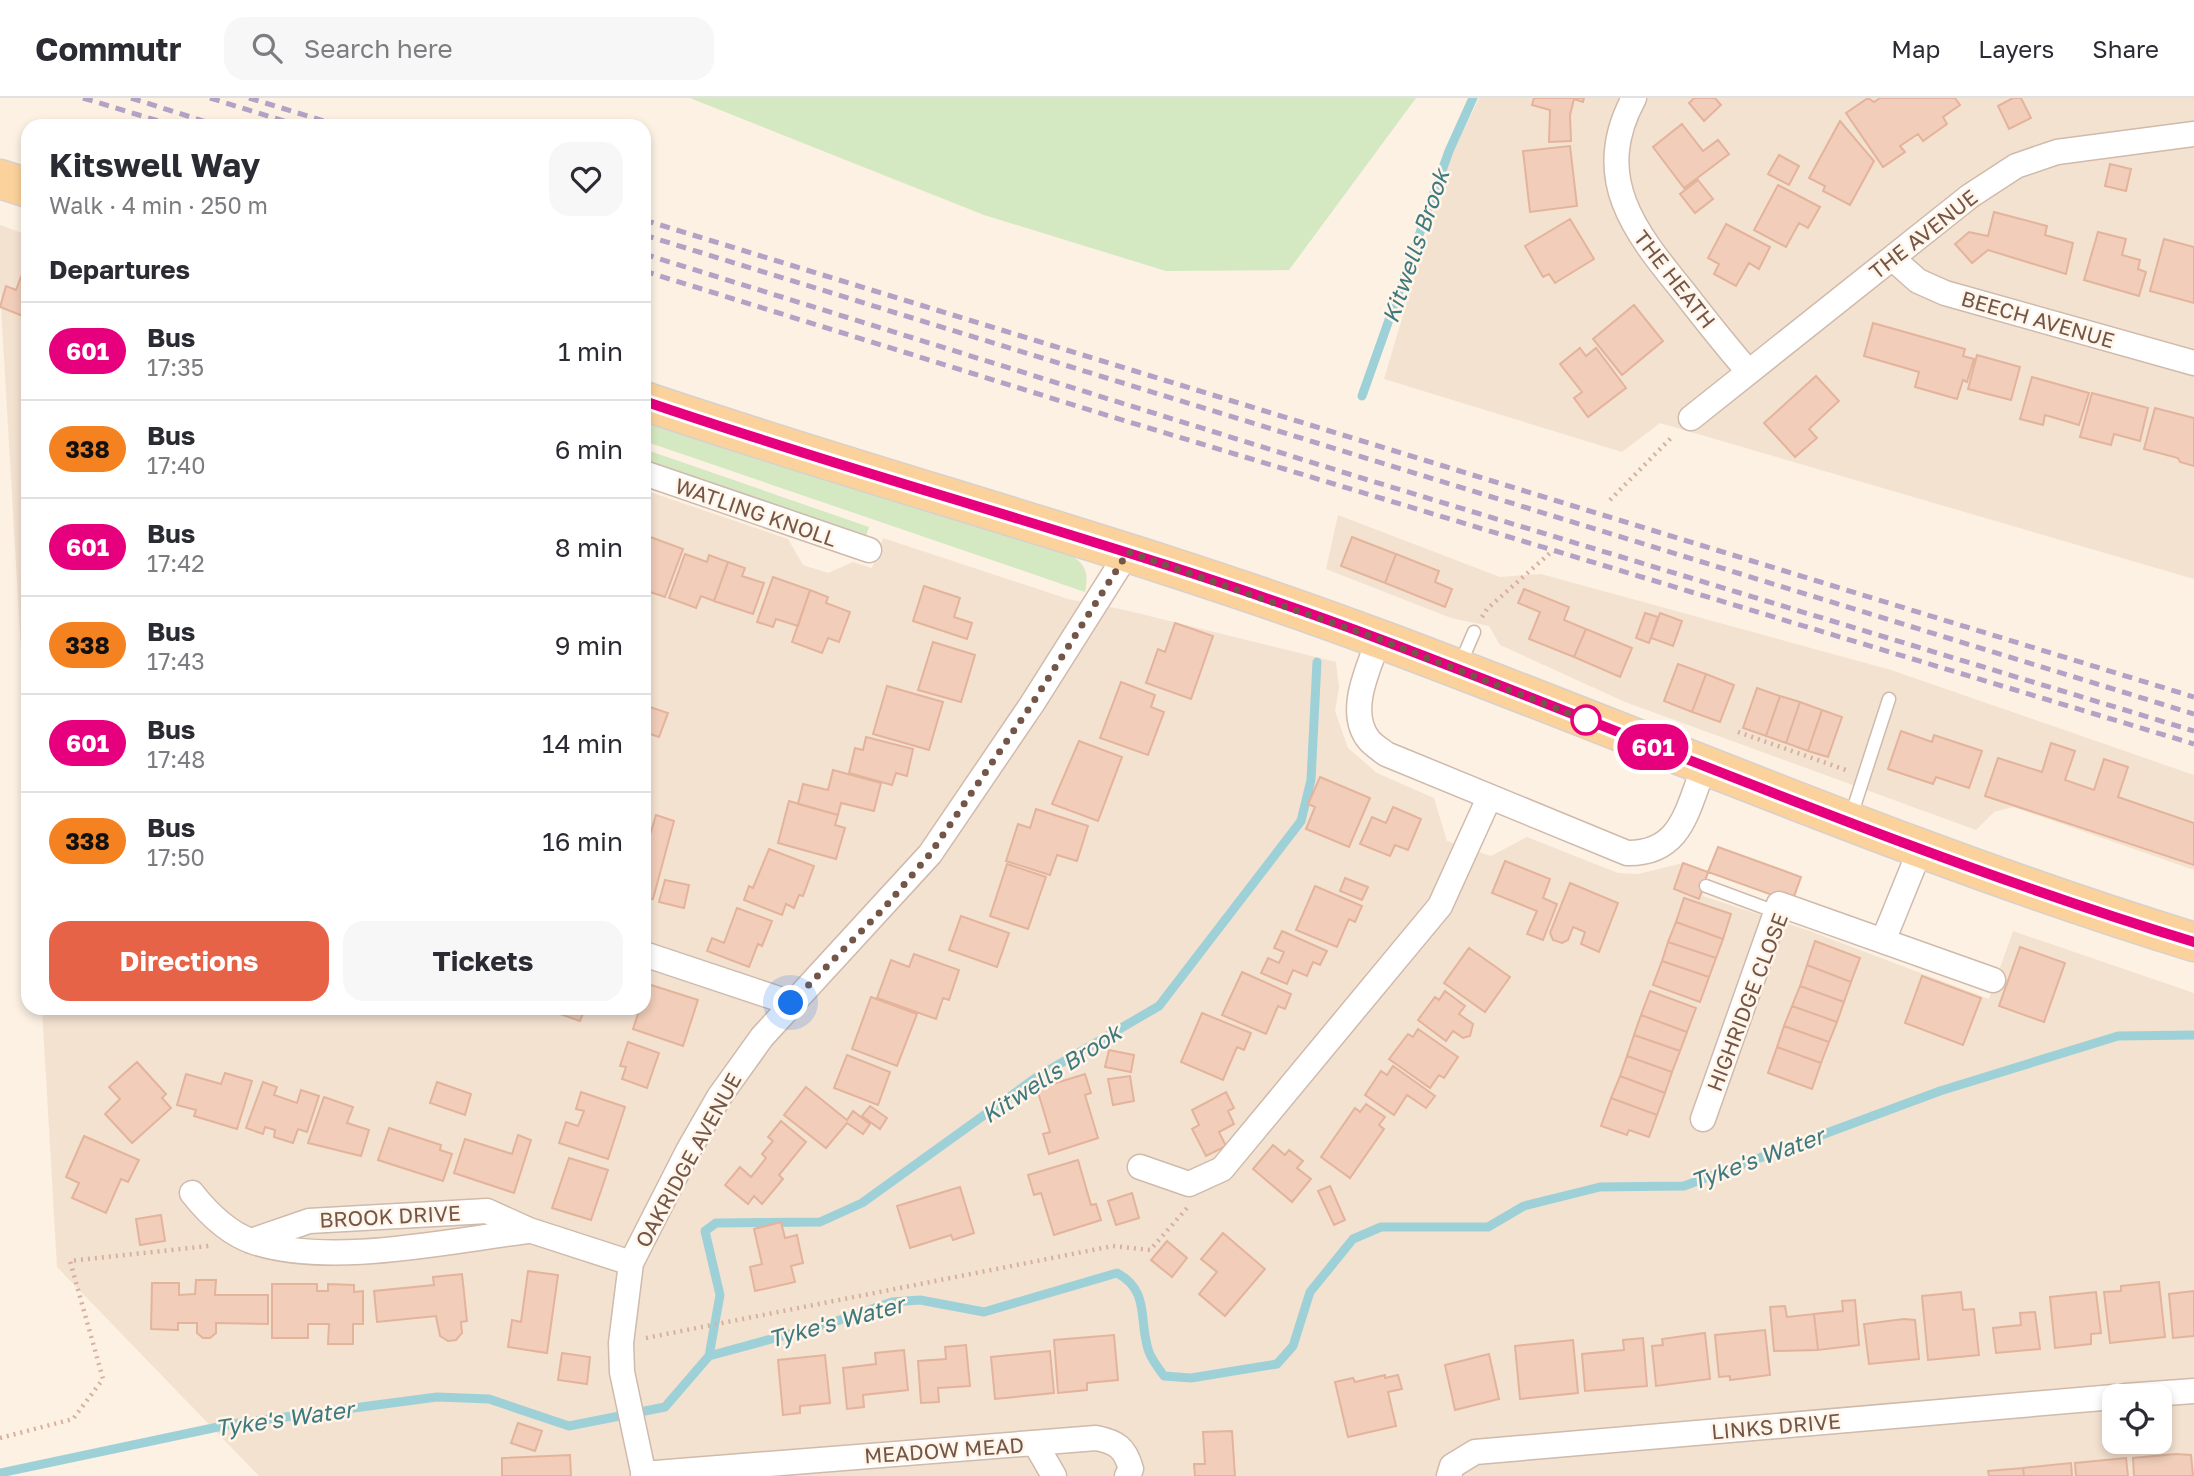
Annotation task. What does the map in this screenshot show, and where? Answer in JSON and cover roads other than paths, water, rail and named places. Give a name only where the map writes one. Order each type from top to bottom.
[{"type":"main road","points":[[0,179],[21,186]]},
{"type":"main road","points":[[651,403],[1128,552],[1379,639],[1920,850],[2194,942]]},
{"type":"street","name":"THE HEATH","points":[[1634,98],[1616,141],[1620,191],[1627,216],[1642,241],[1748,371]]},
{"type":"street","name":"THE AVENUE","points":[[1691,418],[1970,196],[2016,166],[2057,152],[2194,134]]},
{"type":"street","name":"BEECH AVENUE","points":[[1892,258],[1918,281],[1945,293],[2194,363]]},
{"type":"street","name":"WATLING KNOLL","points":[[651,475],[869,550]]},
{"type":"street","name":"OAKRIDGE AVENUE","points":[[643,1475],[622,1373],[621,1343],[631,1263],[719,1097],[762,1037],[791,1003],[885,907],[930,854],[1032,704],[1128,552]]},
{"type":"street","points":[[1379,639],[1363,684],[1359,712],[1368,739],[1387,754],[1627,853],[1640,853],[1665,844],[1675,835],[1704,766]]},
{"type":"street","points":[[1140,1167],[1189,1184],[1214,1175],[1276,1107],[1426,926],[1456,876],[1489,798]]},
{"type":"street","points":[[1883,941],[1920,850]]},
{"type":"street","name":"HIGHRIDGE CLOSE","points":[[1703,1119],[1780,904],[1993,980]]},
{"type":"street","points":[[651,956],[791,1003]]},
{"type":"street","name":"BROOK DRIVE","points":[[192,1193],[209,1214],[251,1241],[297,1252],[377,1250],[529,1230],[631,1263]]},
{"type":"street","points":[[2172,1393],[2194,1391]]},
{"type":"street","name":"LINKS DRIVE","points":[[1449,1476],[1452,1466],[1475,1452],[2102,1398]]},
{"type":"street","name":"MEADOW MEAD","points":[[643,1475],[1096,1438],[1115,1441],[1127,1454],[1131,1469],[1127,1476]]},
{"type":"street","name":"MEADOW MEAD","points":[[1035,1443],[1054,1476]]},
{"type":"lane","points":[[1458,669],[1474,632]]},
{"type":"lane","points":[[1849,823],[1889,699]]},
{"type":"lane","points":[[1706,887],[1776,912]]},
{"type":"waterway","name":"Kitwells Brook","points":[[1362,396],[1449,151],[1473,98]]},
{"type":"waterway","name":"Kitwells Brook","points":[[709,1356],[720,1295],[705,1231],[716,1223],[820,1222],[862,1203],[1037,1077],[1159,1006],[1301,821],[1311,780],[1317,662]]},
{"type":"waterway","name":"Tyke's Water","points":[[0,1473],[232,1424],[437,1397],[489,1399],[569,1426],[665,1407],[709,1356],[837,1321],[892,1302],[920,1300],[984,1312],[1117,1273],[1135,1289],[1142,1308],[1149,1352],[1164,1376],[1191,1378],[1277,1364],[1293,1346],[1310,1292],[1353,1239],[1381,1227],[1488,1227],[1524,1206],[1600,1187],[1684,1186],[1940,1091],[2118,1036],[2194,1035]]},
{"type":"railway","points":[[83,98],[152,119]]},
{"type":"railway","points":[[131,98],[197,119]]},
{"type":"railway","points":[[210,98],[278,119]]},
{"type":"railway","points":[[249,98],[317,119]]},
{"type":"railway","points":[[651,222],[2194,697]]},
{"type":"railway","points":[[651,237],[2194,714]]},
{"type":"railway","points":[[651,256],[1365,479],[2194,731]]},
{"type":"railway","points":[[651,273],[1096,412],[2194,744]]}]
